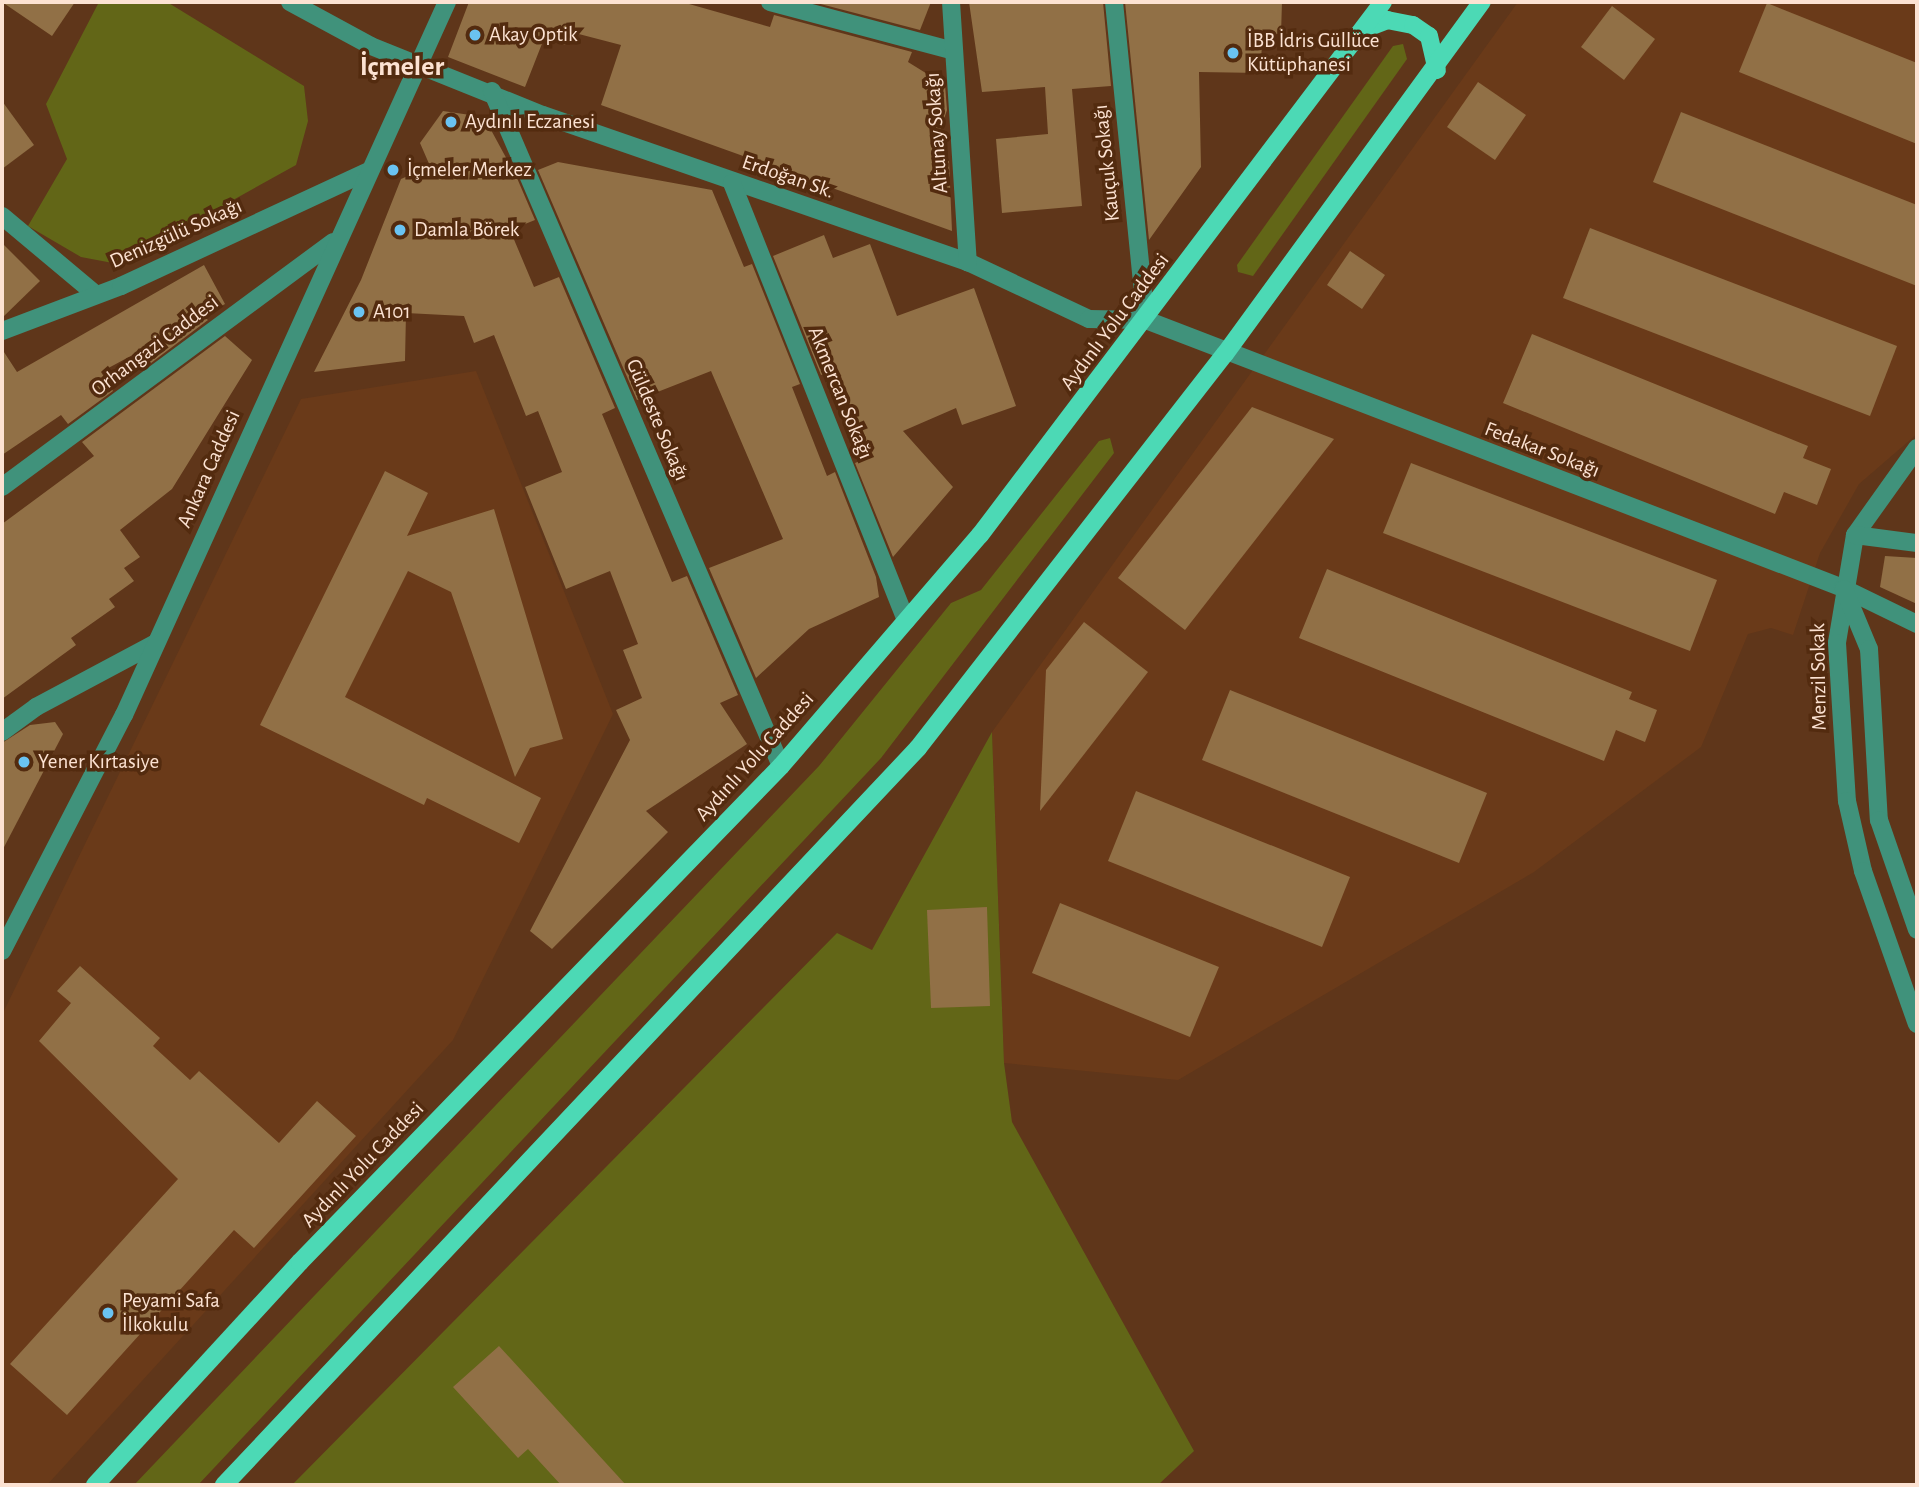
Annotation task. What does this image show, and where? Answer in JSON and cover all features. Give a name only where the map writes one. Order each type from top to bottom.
[{"type":"main road","name":"Aydınlı Yolu Caddesi","points":[[95,1485],[300,1262],[781,766],[906,621],[1146,320],[1383,2]]},
{"type":"main road","points":[[224,1485],[918,748],[1225,354],[1437,70],[1482,2]]},
{"type":"main road","points":[[1362,30],[1387,20],[1413,24],[1429,36],[1437,70]]},
{"type":"street","name":"Erdoğan Sk.","points":[[290,2],[371,46],[732,183],[968,262],[1088,319],[1146,320]]},
{"type":"street","name":"Ankara Caddesi","points":[[2,951],[156,643],[335,240],[447,2]]},
{"type":"street","points":[[770,2],[954,51]]},
{"type":"street","name":"Altunay Sokağı","points":[[951,2],[968,262]]},
{"type":"street","name":"Kauçuk Sokağı","points":[[1114,2],[1146,320]]},
{"type":"street","name":"Güldeste Sokağı","points":[[492,91],[781,766]]},
{"type":"street","name":"Denizgülü Sokağı","points":[[2,331],[93,292],[121,286],[367,172]]},
{"type":"street","name":"Akmercan Sokağı","points":[[732,183],[906,621]]},
{"type":"street","points":[[2,216],[93,292]]},
{"type":"street","name":"Orhangazi Caddesi","points":[[2,486],[335,240]]},
{"type":"street","name":"Fedakar Sokağı","points":[[1146,320],[1225,354],[1843,588],[1917,624]]},
{"type":"street","points":[[1843,588],[1855,535],[1917,448]]},
{"type":"street","points":[[1855,535],[1917,543]]},
{"type":"street","name":"Menzil Sokak","points":[[1843,588],[1869,649],[1879,820],[1917,930]]},
{"type":"street","name":"Menzil Sokak","points":[[1843,588],[1837,643],[1847,801],[1863,871],[1917,1024]]},
{"type":"street","points":[[2,732],[36,707],[156,643]]},
{"type":"shaded area","points":[[99,2],[167,2],[304,86],[308,121],[296,165],[118,264],[81,257],[28,226],[67,159],[46,104]]},
{"type":"shaded area","points":[[1518,2],[1917,2],[1917,434],[1859,484],[1820,553],[1793,635],[1771,628],[1748,634],[1701,747],[1534,872],[1178,1080],[1004,1063],[992,732]]},
{"type":"shaded area","points":[[1403,44],[1407,59],[1253,276],[1238,272],[1237,265],[1393,46]]},
{"type":"shaded area","points":[[476,371],[613,714],[453,1040],[47,1485],[2,1485],[2,1015],[301,399]]},
{"type":"shaded area","points":[[1110,438],[1114,453],[881,758],[198,1485],[134,1485],[819,766],[951,603],[981,590],[1099,441]]},
{"type":"shaded area","points":[[992,732],[1004,1063],[1012,1122],[1194,1451],[1158,1485],[292,1485],[837,933],[872,950]]},
{"type":"building","points":[[2,2],[75,2],[52,36]]},
{"type":"building","points":[[469,2],[682,2],[770,27],[774,15],[912,52],[908,62],[945,85],[947,110],[932,155],[949,161],[952,231],[601,105],[621,45],[571,32],[565,45],[545,36],[525,87],[448,57]]},
{"type":"building","points":[[813,2],[931,2],[920,30]]},
{"type":"building","points":[[969,2],[1103,2],[1111,86],[1072,89],[1082,206],[1002,213],[996,139],[1048,134],[1045,87],[982,92]]},
{"type":"building","points":[[1125,2],[1282,2],[1281,34],[1262,34],[1261,73],[1199,72],[1201,167],[1149,240]]},
{"type":"building","points":[[1767,3],[1917,63],[1917,144],[1739,72]]},
{"type":"building","points":[[1612,6],[1655,39],[1624,80],[1581,47]]},
{"type":"building","points":[[1478,82],[1526,115],[1495,160],[1447,127]]},
{"type":"building","points":[[2,101],[34,145],[2,169]]},
{"type":"building","points":[[443,111],[484,117],[517,178],[535,220],[510,230],[534,287],[559,277],[615,408],[602,414],[672,582],[687,576],[738,695],[720,703],[747,744],[646,811],[668,832],[552,949],[530,931],[630,740],[616,710],[642,698],[623,650],[638,644],[610,571],[566,589],[525,487],[562,472],[538,411],[526,416],[494,335],[474,343],[464,316],[406,313],[405,361],[314,372],[361,280],[401,179],[430,166],[420,143]]},
{"type":"building","points":[[1681,112],[1917,205],[1917,286],[1653,182]]},
{"type":"building","points":[[558,162],[712,190],[744,267],[752,264],[800,384],[792,387],[827,476],[835,472],[876,577],[879,597],[809,629],[756,678],[709,568],[783,539],[711,371],[637,400],[538,170]]},
{"type":"building","points":[[1590,228],[1897,346],[1870,416],[1563,298]]},
{"type":"building","points":[[824,235],[833,258],[870,244],[897,316],[974,288],[1016,406],[962,425],[956,408],[903,431],[953,487],[893,557],[855,463],[872,456],[835,370],[821,375],[773,256]]},
{"type":"building","points":[[2,243],[40,281],[2,318]]},
{"type":"building","points":[[1350,251],[1385,275],[1362,309],[1327,285]]},
{"type":"building","points":[[204,265],[225,304],[203,316],[208,320],[151,363],[140,351],[101,372],[113,391],[68,424],[61,415],[2,455],[2,349],[17,372]]},
{"type":"building","points":[[1532,334],[1808,446],[1803,458],[1831,469],[1817,505],[1784,492],[1775,514],[1503,403]]},
{"type":"building","points":[[225,336],[252,360],[172,489],[120,530],[140,557],[124,568],[134,581],[109,599],[115,607],[71,638],[76,645],[2,699],[2,524],[94,456],[82,442]]},
{"type":"building","points":[[1252,407],[1334,439],[1185,630],[1118,578]]},
{"type":"building","points":[[1411,463],[1717,580],[1690,651],[1383,533]]},
{"type":"building","points":[[385,471],[428,493],[407,536],[494,509],[563,739],[530,748],[515,777],[451,592],[408,571],[345,697],[541,798],[519,843],[427,798],[424,805],[260,725]]},
{"type":"building","points":[[1885,556],[1917,558],[1917,604],[1880,587]]},
{"type":"building","points":[[1327,569],[1632,692],[1629,699],[1657,710],[1645,742],[1616,730],[1604,761],[1299,638]]},
{"type":"building","points":[[1084,622],[1148,672],[1040,811],[1046,670]]},
{"type":"building","points":[[1230,690],[1487,793],[1459,863],[1202,760]]},
{"type":"building","points":[[55,722],[63,734],[2,851],[2,743],[30,725]]},
{"type":"building","points":[[1136,791],[1350,877],[1322,947],[1108,861]]},
{"type":"building","points":[[1060,903],[1219,967],[1190,1037],[1032,973]]},
{"type":"building","points":[[987,907],[990,1006],[931,1008],[927,910]]},
{"type":"building","points":[[80,966],[160,1038],[153,1046],[190,1080],[199,1071],[279,1143],[317,1101],[356,1136],[254,1248],[234,1230],[67,1415],[10,1364],[178,1179],[39,1041],[71,1003],[57,991]]},
{"type":"building","points":[[499,1346],[626,1485],[561,1485],[528,1449],[518,1458],[453,1387]]},
{"type":"place","name":"Akay Optik","points":[[475,35]]},
{"type":"place","name":"İBB İdris Güllüce Kütüphanesi","points":[[1233,53]]},
{"type":"place","name":"Aydınlı Eczanesi","points":[[451,122]]},
{"type":"place","name":"İçmeler Merkez","points":[[393,170]]},
{"type":"place","name":"Damla Börek","points":[[400,230]]},
{"type":"place","name":"A101","points":[[359,312]]},
{"type":"place","name":"Yener Kırtasiye","points":[[24,762]]},
{"type":"place","name":"Peyami Safa İlkokulu","points":[[108,1313]]},
{"type":"district","name":"İçmeler","points":[[402,67]]}]
